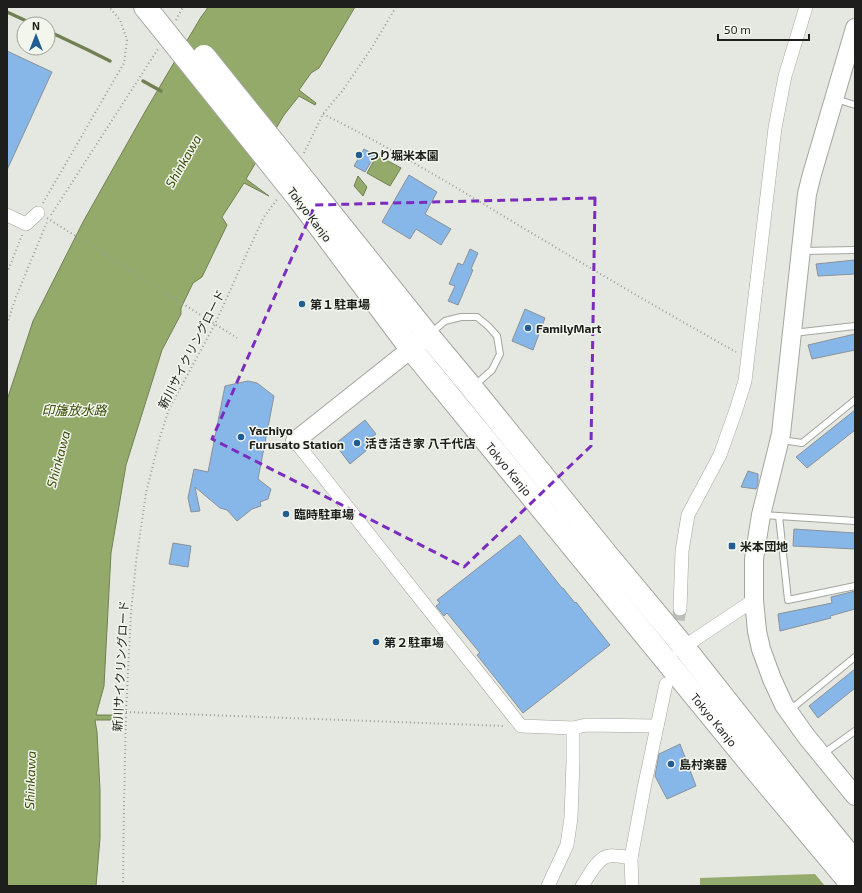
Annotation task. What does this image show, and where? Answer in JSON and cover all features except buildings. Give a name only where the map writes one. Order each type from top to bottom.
[{"type":"highway","name":"Tokyo Kanjo","points":[[159,14],[411,349],[754,768],[853,886]]},
{"type":"highway","name":"Tokyo Kanjo","points":[[295,194],[428,335],[683,646],[855,862]]},
{"type":"street","points":[[680,609],[682,551],[688,516],[720,455],[745,381],[775,128],[785,76],[806,7]]},
{"type":"street","points":[[855,28],[807,194],[781,434],[761,515],[754,559],[754,600],[757,631],[761,649],[772,679],[784,705],[806,736],[855,796]]},
{"type":"street","points":[[7,215],[26,224],[43,216]]},
{"type":"street","points":[[428,335],[295,441],[521,726],[573,728],[586,725],[657,726]]},
{"type":"street","points":[[666,659],[683,646],[754,600]]},
{"type":"street","points":[[632,886],[631,858],[666,684]]},
{"type":"street","points":[[548,886],[567,845],[571,818],[573,728]]},
{"type":"street","points":[[582,886],[604,857],[610,856],[631,858]]},
{"type":"lane","points":[[834,99],[855,105]]},
{"type":"lane","points":[[801,251],[855,250]]},
{"type":"lane","points":[[428,335],[445,321],[461,317],[477,318],[488,326],[497,336],[500,354],[492,370],[472,388]]},
{"type":"lane","points":[[792,333],[855,326]]},
{"type":"lane","points":[[779,440],[802,443],[855,400]]},
{"type":"lane","points":[[761,515],[855,521]]},
{"type":"lane","points":[[779,516],[788,600],[855,586]]},
{"type":"lane","points":[[789,711],[855,657]]},
{"type":"lane","points":[[822,755],[855,731]]},
{"type":"path","points":[[7,324],[43,216],[124,63],[127,40],[120,20],[109,7]]},
{"type":"path","points":[[159,14],[183,7]]},
{"type":"path","points":[[304,153],[323,114],[343,90],[371,49],[396,7]]},
{"type":"path","points":[[43,216],[159,48]]},
{"type":"path","points":[[323,114],[358,131],[429,172],[586,266],[747,359]]},
{"type":"path","name":"新川サイクリングロード","points":[[123,886],[126,712],[131,613],[136,562],[146,494],[160,436],[169,409],[215,324],[264,217],[295,194]]},
{"type":"path","points":[[43,216],[237,338]]},
{"type":"path","points":[[7,273],[26,224]]},
{"type":"path","points":[[126,712],[521,726]]},
{"type":"highlighted area","points":[[595,198],[591,446],[464,567],[212,439],[315,205]]},
{"type":"shaded area","points":[[815,874],[825,886],[700,886],[700,878]]},
{"type":"water","name":"印旛放水路","points":[[207,7],[355,7],[319,68],[311,73],[299,90],[316,103],[315,105],[299,96],[284,115],[246,179],[269,196],[244,183],[222,217],[227,225],[202,277],[193,283],[181,308],[181,314],[162,350],[126,465],[111,553],[104,686],[96,715],[116,715],[116,720],[95,720],[100,790],[100,838],[96,886],[7,886],[7,400],[33,321],[83,222],[146,110]]},
{"type":"water","points":[[377,155],[401,168],[390,186],[367,173]]},
{"type":"water","points":[[358,176],[367,187],[363,196],[354,186]]},
{"type":"waterway","points":[[7,12],[16,16]]},
{"type":"waterway","points":[[56,35],[110,61]]},
{"type":"waterway","points":[[143,81],[161,91]]},
{"type":"tunnel","points":[[675,639],[680,609]]},
{"type":"place","name":"つり堀米本園","points":[[359,155]]},
{"type":"place","name":"第１駐車場","points":[[302,304]]},
{"type":"place","name":"FamilyMart","points":[[528,328]]},
{"type":"place","name":"Yachiyo Furusato Station","points":[[241,437]]},
{"type":"place","name":"活き活き家 八千代店","points":[[357,443]]},
{"type":"place","name":"臨時駐車場","points":[[286,514]]},
{"type":"place","name":"米本団地","points":[[732,546]]},
{"type":"place","name":"第２駐車場","points":[[376,642]]},
{"type":"place","name":"島村楽器","points":[[671,764]]},
{"type":"water label","name":"Shinkawa","points":[[183,161]]},
{"type":"water label","name":"Shinkawa","points":[[58,459]]},
{"type":"water label","name":"Shinkawa","points":[[30,780]]}]
